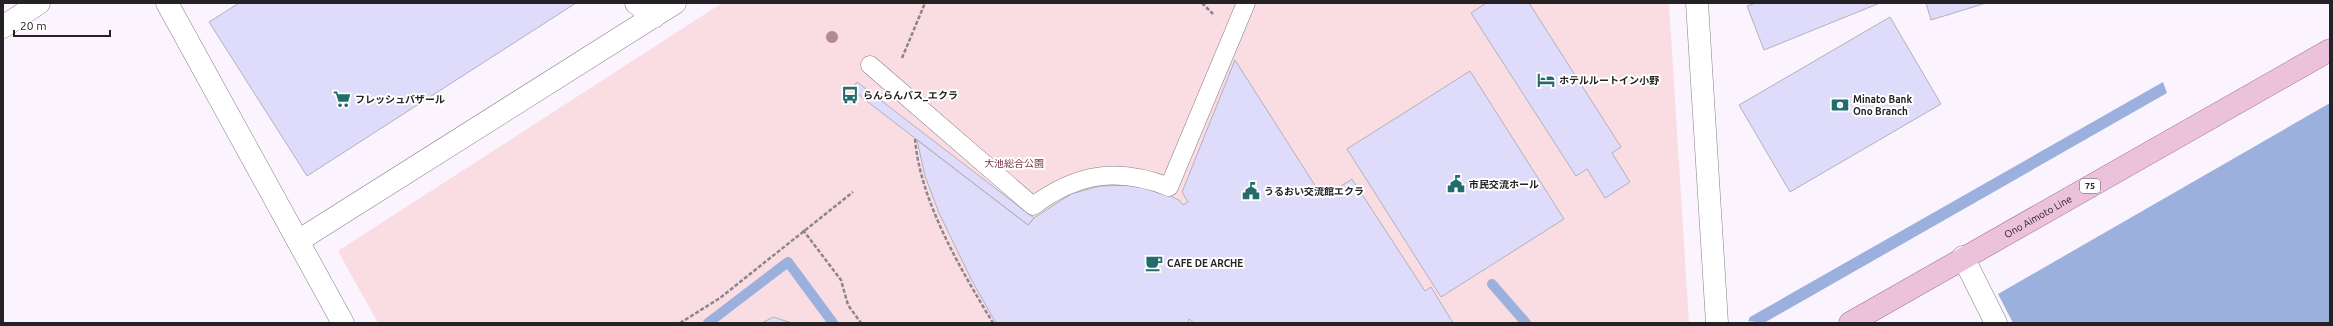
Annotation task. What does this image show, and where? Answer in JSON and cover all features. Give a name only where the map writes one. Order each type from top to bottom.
[{"type":"main road","name":"Ono Aimoto Line","points":[[1850,323],[1963,257],[2330,50]]},
{"type":"street","points":[[3,27],[39,3]]},
{"type":"street","points":[[167,3],[343,323]]},
{"type":"street","points":[[636,3],[654,17]]},
{"type":"street","points":[[298,241],[675,3]]},
{"type":"street","points":[[1697,3],[1717,323]]},
{"type":"street","points":[[1963,257],[1996,323]]},
{"type":"lane","points":[[870,65],[1033,206],[1064,186],[1098,176],[1135,176],[1169,187],[1246,3]]},
{"type":"path","points":[[894,85],[903,56],[925,3]]},
{"type":"path","points":[[915,139],[920,165],[934,209],[969,284],[993,323]]},
{"type":"path","points":[[680,323],[720,298],[803,230],[853,192]]},
{"type":"path","points":[[803,230],[841,280],[848,305],[861,323]]},
{"type":"green space","name":"大池総合公園","points":[[722,3],[1669,3],[1689,323],[378,323],[338,251]]},
{"type":"water","points":[[2163,82],[2167,93],[1764,323],[1748,321],[1750,317]]},
{"type":"water","points":[[2330,103],[2330,323],[2013,323],[1998,294]]},
{"type":"building","name":"フレッシュバザール","points":[[239,3],[576,3],[307,176],[209,22]]},
{"type":"building","name":"ホテルルートイン小野","points":[[1486,3],[1529,3],[1621,147],[1612,153],[1630,182],[1605,198],[1587,169],[1576,176],[1471,13]]},
{"type":"building","points":[[1756,3],[1880,3],[1764,50],[1747,6]]},
{"type":"building","points":[[1926,3],[1986,3],[1931,20]]},
{"type":"building","name":"Minato Bank Ono Branch","points":[[1890,17],[1941,104],[1790,192],[1739,105]]},
{"type":"building","name":"うるおい交流館エクラ","points":[[1235,60],[1323,198],[1352,179],[1425,291],[1431,287],[1453,323],[1194,323],[1189,319],[1188,323],[996,323],[972,281],[939,213],[925,176],[917,140],[1028,225],[1034,218],[1071,194],[1100,186],[1129,185],[1155,189],[1179,200],[1183,205],[1188,202],[1182,192]]},
{"type":"building","name":"市民交流ホール","points":[[1470,71],[1564,219],[1441,297],[1347,149]]},
{"type":"building","points":[[857,82],[1034,218],[1028,225],[851,89]]},
{"type":"building","points":[[773,317],[792,323],[762,323]]},
{"type":"waterway","points":[[708,323],[788,262],[833,323]]},
{"type":"waterway","points":[[1492,284],[1526,323]]},
{"type":"place","name":"ホテルルートイン小野","points":[[1546,80]]},
{"type":"place","name":"らんらんバス_エクラ","points":[[850,95]]},
{"type":"place","name":"フレッシュバザール","points":[[342,99]]},
{"type":"place","name":"Minato Bank Ono Branch","points":[[1840,105]]},
{"type":"place","name":"市民交流ホール","points":[[1456,184]]},
{"type":"place","name":"うるおい交流館エクラ","points":[[1251,191]]},
{"type":"place","name":"CAFE DE ARCHE","points":[[1154,263]]}]
